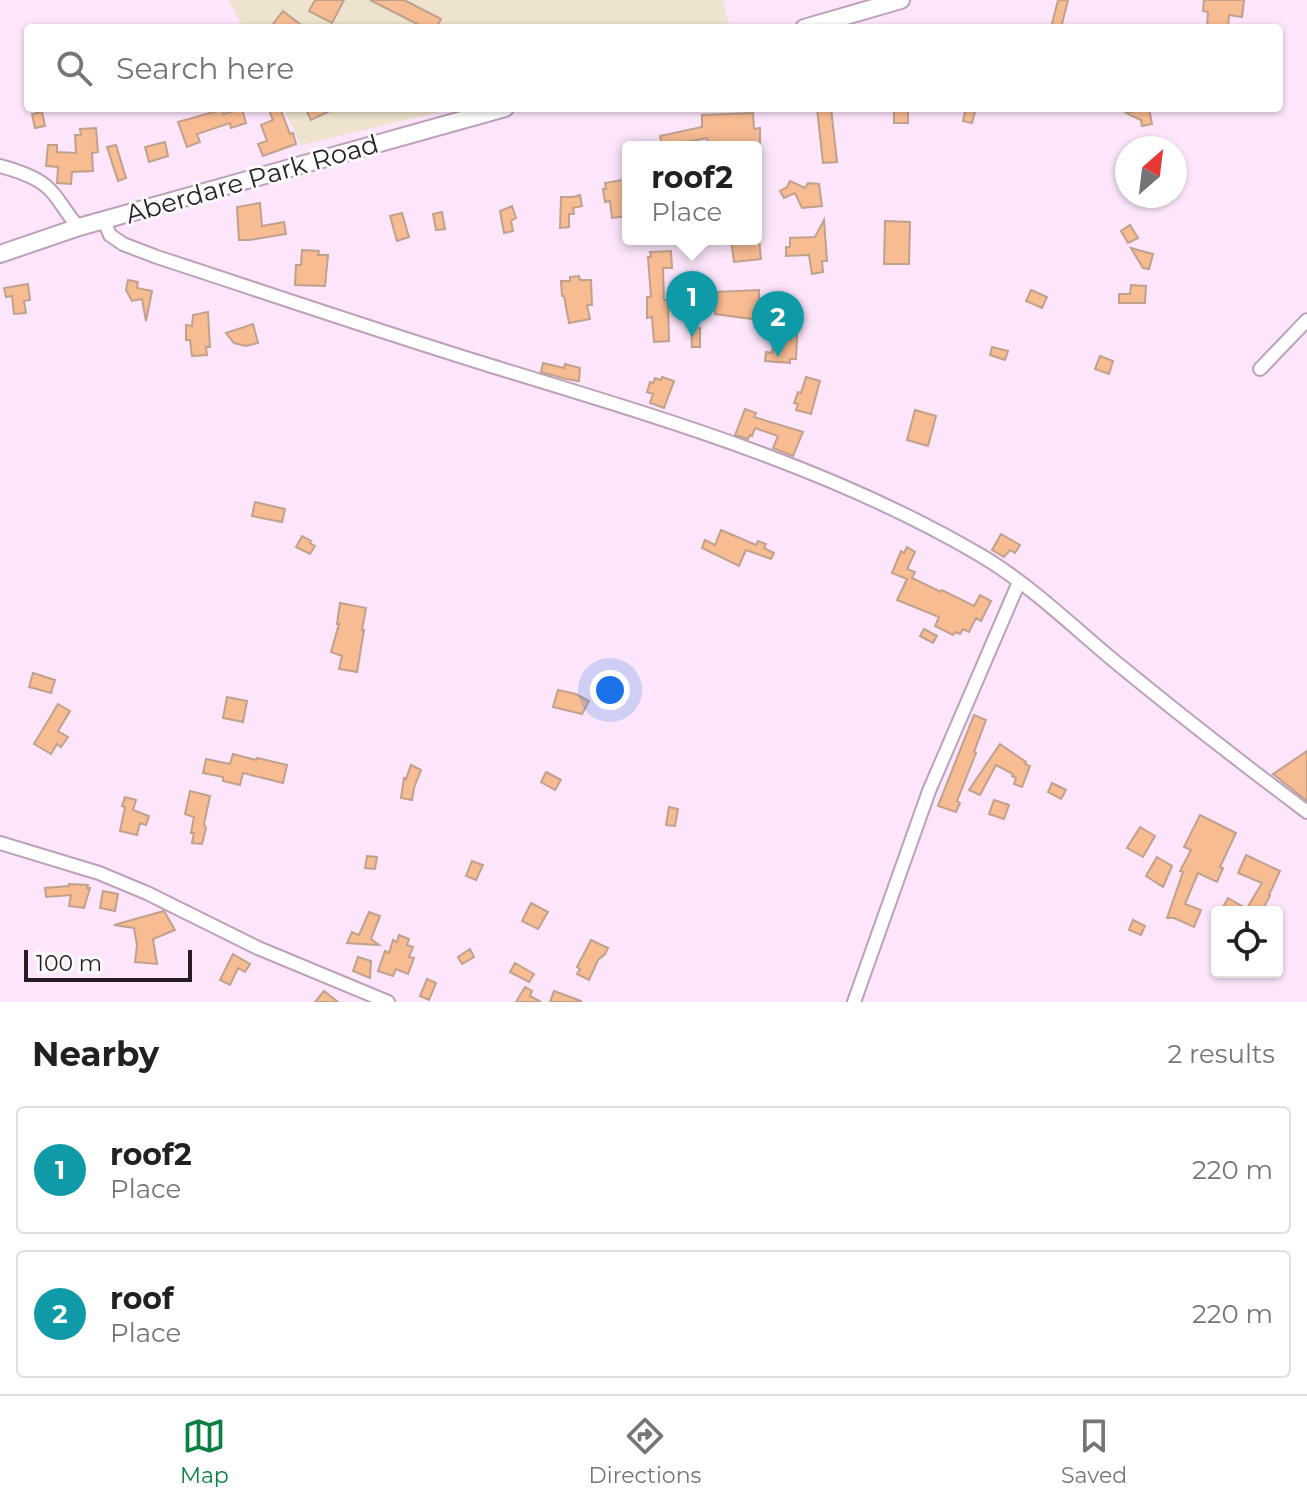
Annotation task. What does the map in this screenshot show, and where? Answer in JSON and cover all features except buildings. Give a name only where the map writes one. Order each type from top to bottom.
[{"type":"street","points":[[818,24],[901,0]]},
{"type":"street","name":"Aberdare Park Road","points":[[0,254],[79,227],[491,112]]},
{"type":"street","points":[[0,166],[47,186],[79,227]]},
{"type":"street","points":[[104,221],[110,235],[123,244],[157,257],[622,406],[853,489],[984,557],[1307,812]]},
{"type":"street","points":[[1260,369],[1307,320]]},
{"type":"street","points":[[854,1002],[929,791],[1019,582]]},
{"type":"street","points":[[0,843],[99,873],[258,948],[388,1002]]},
{"type":"shaded area","points":[[229,0],[723,0],[729,24],[241,24]]},
{"type":"shaded area","points":[[285,112],[439,112],[301,145]]},
{"type":"place","name":"roof2","points":[[692,337]]},
{"type":"place","name":"roof","points":[[778,357]]}]
